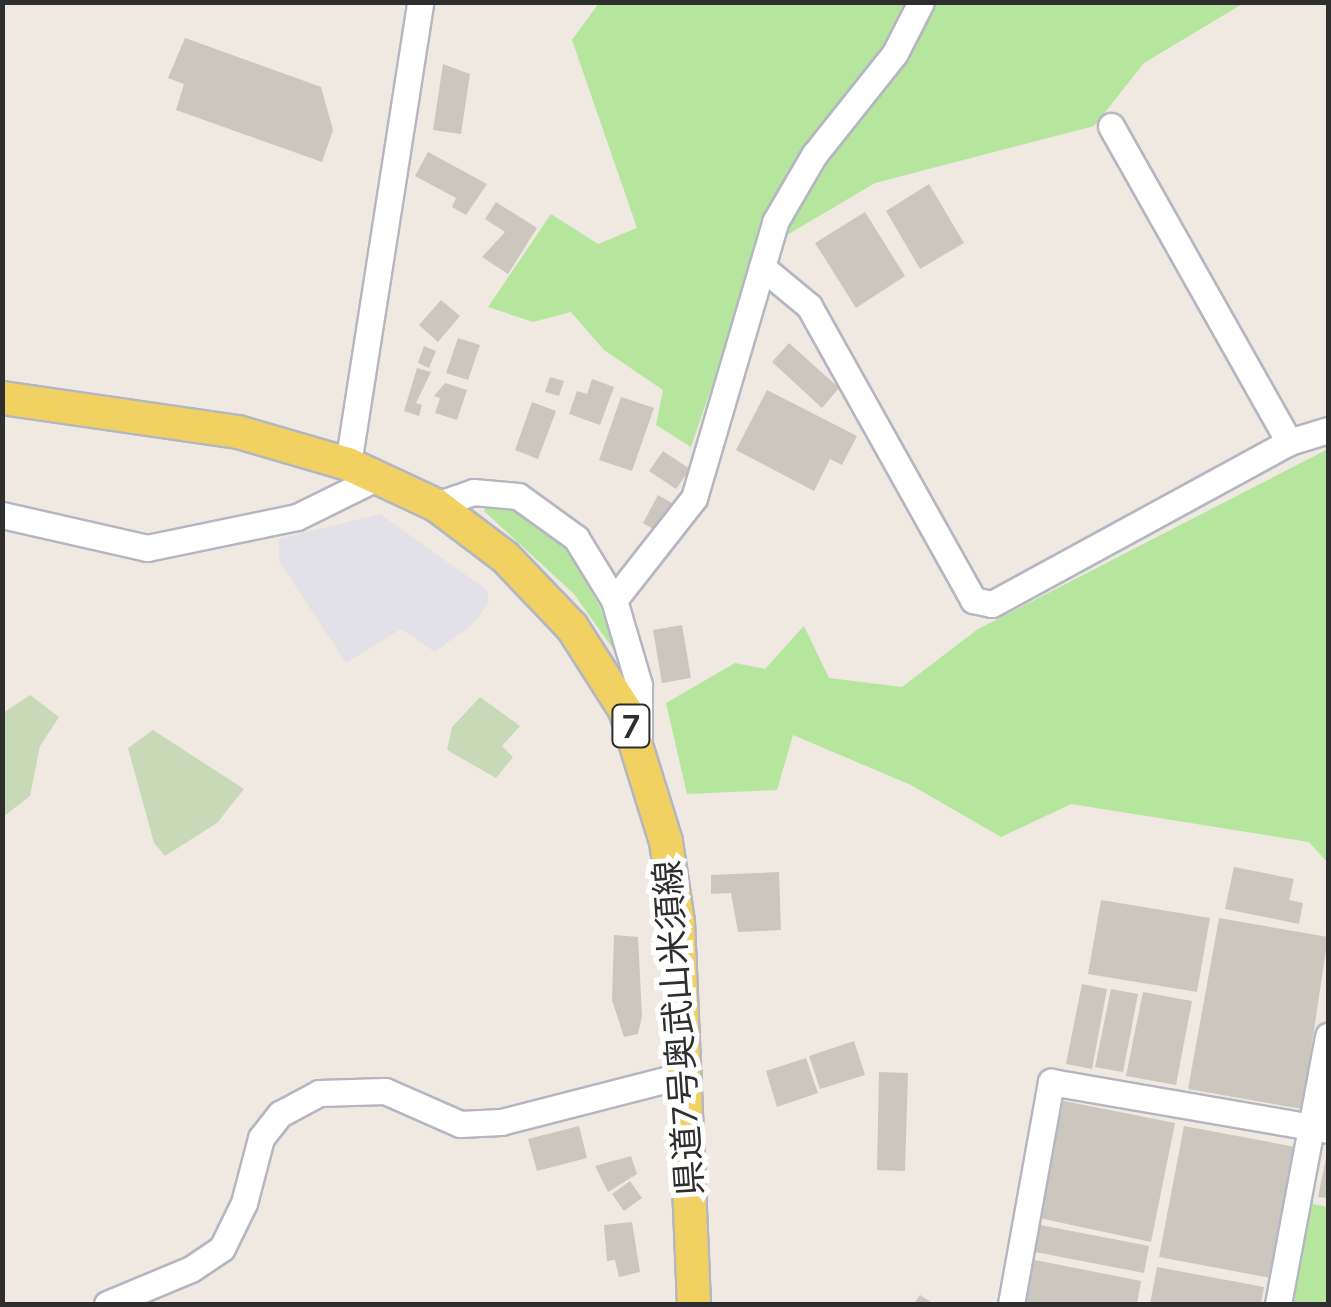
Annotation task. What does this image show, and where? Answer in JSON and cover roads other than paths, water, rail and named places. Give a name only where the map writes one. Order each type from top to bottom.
[{"type":"main road","name":"県道7号奥武山米須線","points":[[2,398],[238,432],[348,464],[436,504],[505,557],[572,626],[625,710],[662,825],[678,922],[694,1304]]},
{"type":"street","points":[[348,464],[420,2]]},
{"type":"street","points":[[614,600],[694,498],[775,222],[814,155],[895,53],[924,3]]},
{"type":"street","points":[[1112,126],[1289,442]]},
{"type":"street","points":[[762,268],[809,306],[973,600],[992,604],[1289,442],[1328,430]]},
{"type":"street","points":[[2,515],[107,542],[188,544],[297,517],[349,497],[378,477]]},
{"type":"street","points":[[436,504],[492,490],[535,504],[576,538],[614,600],[639,686],[639,746]]},
{"type":"street","points":[[1278,1304],[1320,1128],[1328,1036]]},
{"type":"street","points":[[107,1304],[222,1248],[244,1203],[261,1138],[280,1114],[318,1093],[385,1092],[460,1124],[501,1122],[684,1075]]},
{"type":"street","points":[[1011,1304],[1051,1082],[1320,1128]]}]
